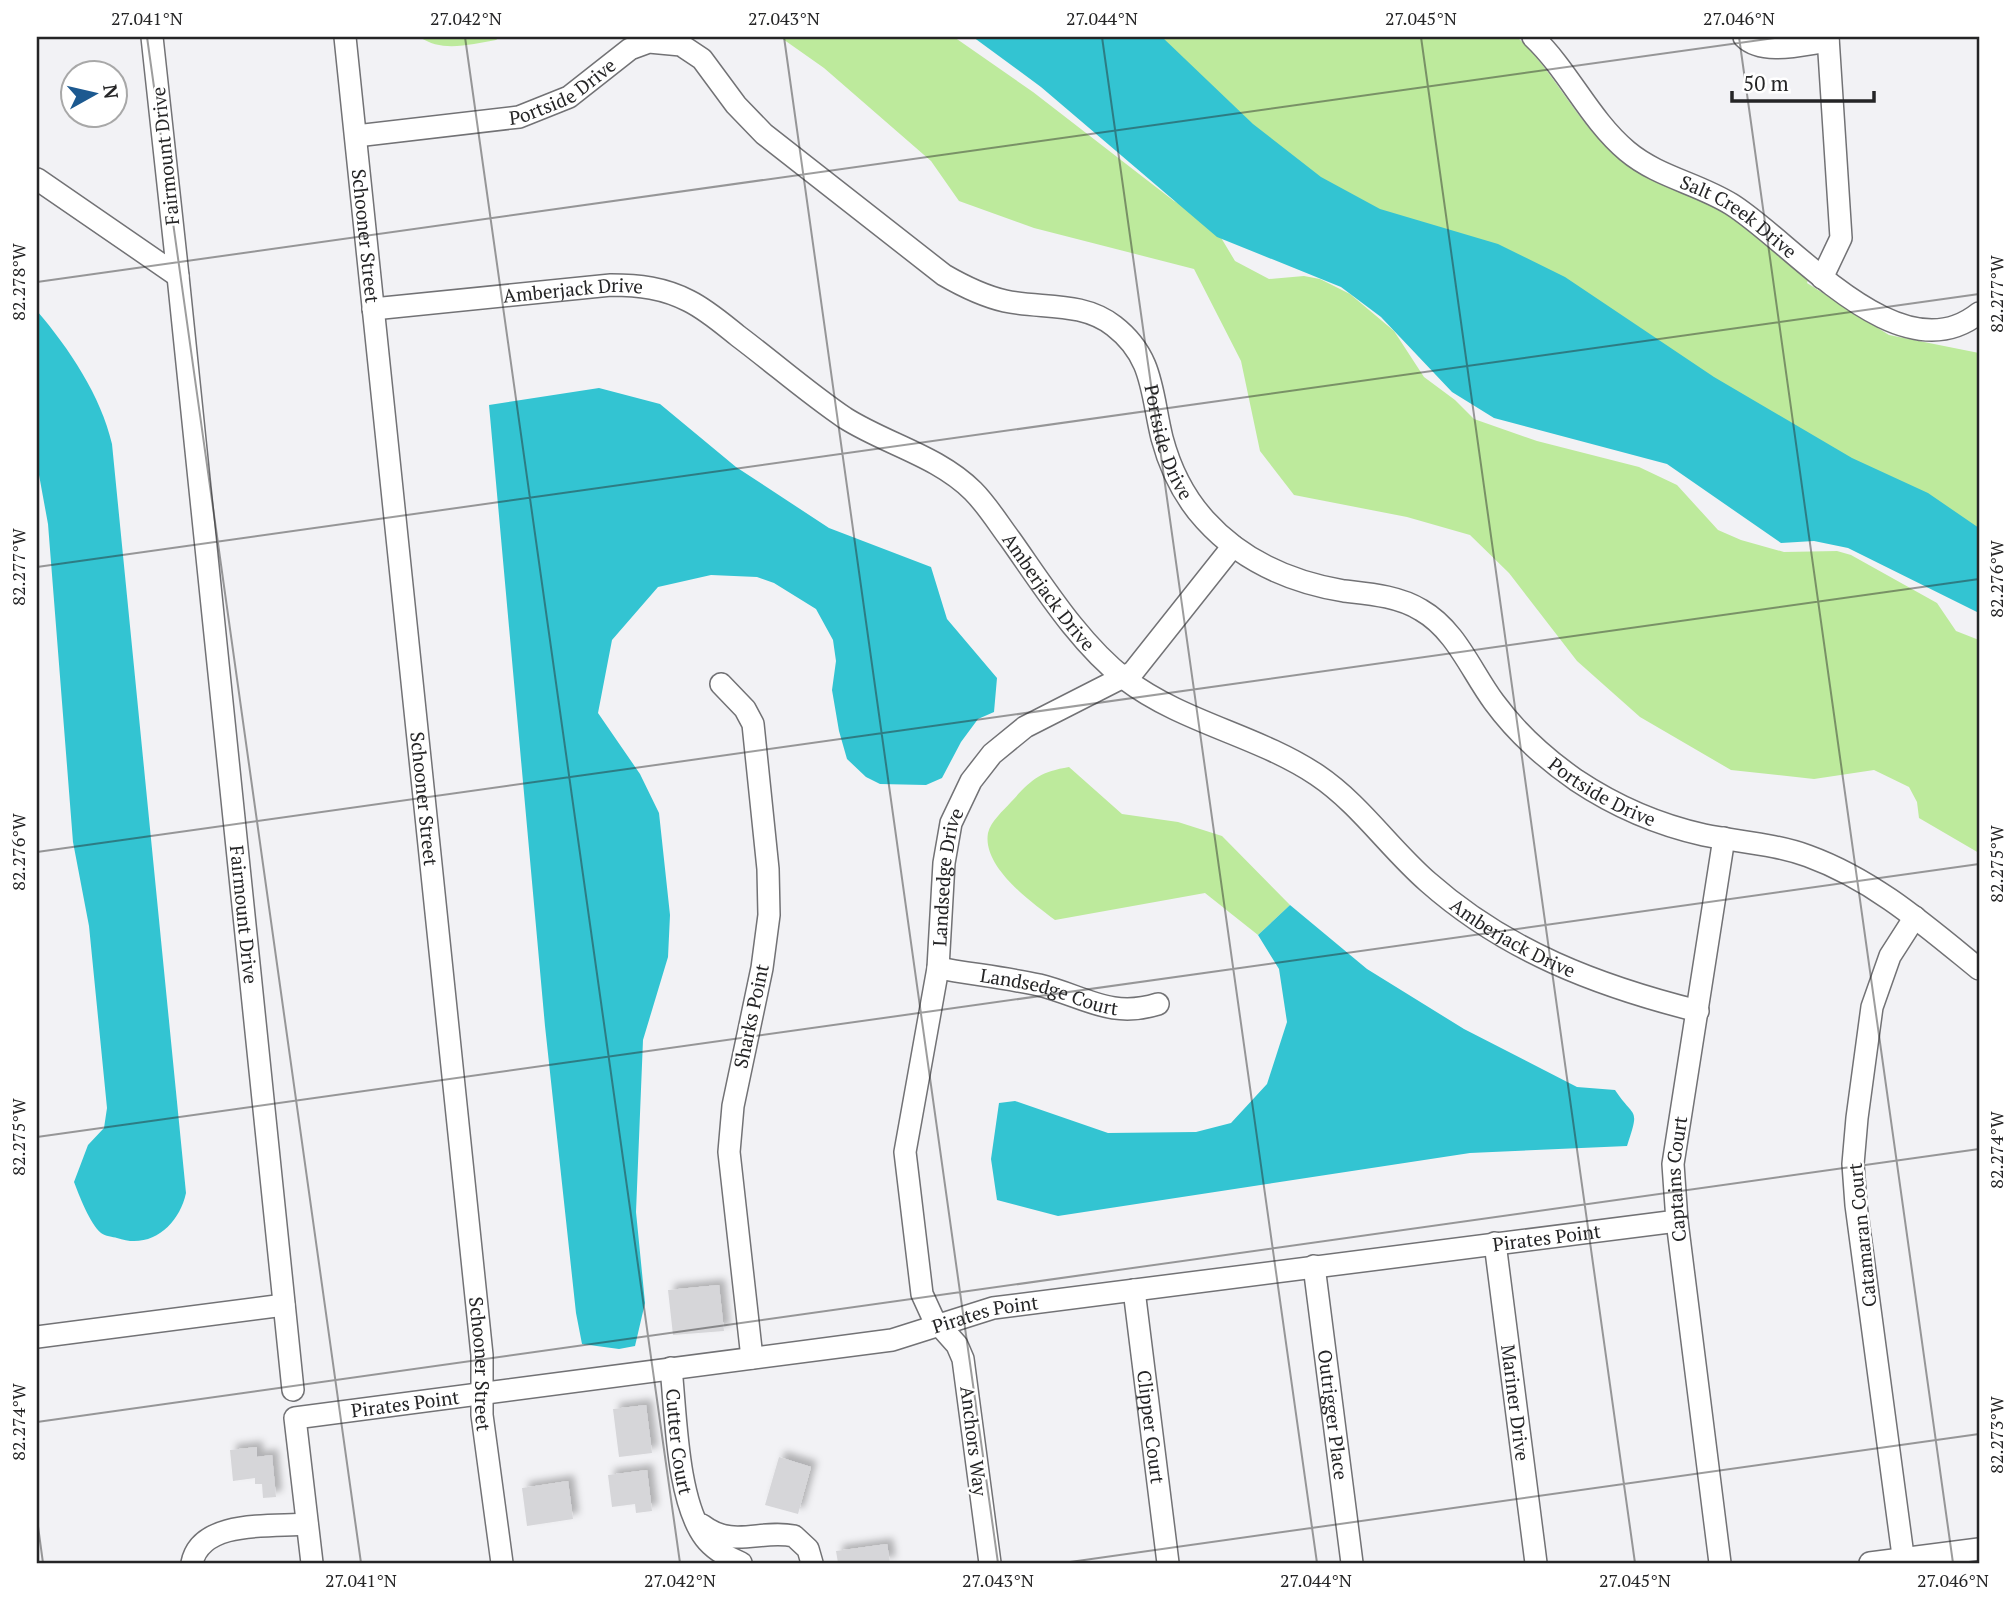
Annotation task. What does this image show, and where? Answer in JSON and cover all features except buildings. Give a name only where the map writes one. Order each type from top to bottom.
[{"type":"street","name":"Fairmount Drive","points":[[152,37],[293,1390]]},
{"type":"street","name":"Schooner Street","points":[[345,37],[480,1328],[484,1438],[502,1563]]},
{"type":"street","name":"Salt Creek Drive","points":[[1533,37],[1546,49],[1594,116],[1626,150],[1653,170],[1701,187],[1734,205],[1822,278],[1879,316],[1928,331],[1963,326],[1979,313]]},
{"type":"street","points":[[1744,37],[1750,43],[1782,47],[1828,39],[1841,238],[1822,278]]},
{"type":"street","name":"Portside Drive","points":[[356,136],[519,117],[569,97],[630,49],[649,42],[681,45],[702,59],[736,105],[764,134],[944,275],[974,291],[1003,301],[1075,308],[1094,314],[1129,340],[1143,359],[1152,380],[1163,442],[1182,489],[1202,517],[1233,546],[1266,568],[1294,579],[1388,597],[1423,611],[1451,636],[1504,714],[1557,766],[1599,794],[1636,813],[1671,826],[1791,850],[1822,862],[1874,887],[1979,969]]},
{"type":"street","points":[[37,179],[178,276]]},
{"type":"street","name":"Amberjack Drive","points":[[373,309],[611,285],[650,287],[688,300],[846,418],[883,440],[938,465],[963,481],[984,503],[1086,640],[1125,679],[1205,724],[1281,754],[1317,775],[1357,808],[1429,883],[1471,916],[1530,953],[1612,989],[1698,1011]]},
{"type":"street","name":"Landsedge Drive","points":[[939,1327],[928,1310],[918,1278],[905,1152],[938,968],[947,839],[957,807],[971,781],[992,754],[1025,727],[1125,679],[1233,546]]},
{"type":"street","name":"Sharks Point","points":[[721,684],[745,709],[753,724],[768,869],[766,939],[729,1132],[731,1179],[752,1358]]},
{"type":"street","name":"Captains Court","points":[[1720,1563],[1677,1221],[1673,1164],[1724,838]]},
{"type":"street","name":"Catamaran Court","points":[[1904,1561],[1856,1205],[1853,1164],[1872,1007],[1890,956],[1915,917]]},
{"type":"street","name":"Landsedge Court","points":[[938,968],[1052,988],[1114,1010],[1137,1010],[1157,1004]]},
{"type":"street","name":"Pirates Point","points":[[307,1524],[295,1418],[892,1340],[993,1308],[1677,1221]]},
{"type":"street","name":"Mariner Drive","points":[[1495,1243],[1536,1563]]},
{"type":"street","name":"Outrigger Place","points":[[1314,1266],[1352,1563]]},
{"type":"street","name":"Clipper Court","points":[[1134,1290],[1168,1563]]},
{"type":"street","points":[[37,1337],[284,1305]]},
{"type":"street","name":"Anchors Way","points":[[939,1327],[957,1345],[963,1359],[990,1563]]},
{"type":"street","name":"Cutter Court","points":[[671,1368],[685,1488],[692,1515],[714,1548],[741,1563]]},
{"type":"street","name":"Cutter Court","points":[[692,1515],[712,1532],[726,1538],[794,1536],[808,1549],[812,1563]]},
{"type":"street","points":[[192,1563],[200,1545],[216,1534],[307,1524],[312,1563]]},
{"type":"street","points":[[1870,1563],[1904,1561],[1979,1549]]},
{"type":"green space","points":[[420,37],[500,37],[496,40],[447,46]]},
{"type":"green space","points":[[780,37],[954,37],[1033,92],[1174,201],[1211,221],[1235,261],[1269,279],[1304,276],[1320,279],[1350,294],[1394,331],[1424,377],[1455,400],[1474,419],[1537,441],[1639,467],[1677,485],[1718,530],[1741,540],[1784,552],[1837,551],[1851,555],[1937,603],[1956,631],[1979,640],[1979,853],[1919,818],[1917,802],[1909,787],[1874,770],[1814,779],[1731,770],[1640,717],[1577,661],[1509,573],[1470,535],[1407,517],[1294,495],[1260,451],[1241,361],[1194,269],[1034,228],[959,201],[931,161],[824,68]]},
{"type":"green space","points":[[1137,37],[1517,37],[1544,67],[1605,146],[1631,167],[1716,207],[1763,242],[1808,280],[1807,283],[1889,335],[1979,353],[1979,539],[1335,201]]},
{"type":"green space","points":[[1069,767],[1122,814],[1178,822],[1222,836],[1290,905],[1258,935],[1205,893],[1055,920],[1022,894],[1000,871],[988,846],[988,833],[998,816],[1030,783],[1050,771]]},
{"type":"water","points":[[973,37],[1162,37],[1253,124],[1321,177],[1380,209],[1498,244],[1565,277],[1714,377],[1852,458],[1928,493],[1979,528],[1979,613],[1848,548],[1814,541],[1781,543],[1667,464],[1494,418],[1452,392],[1381,317],[1341,287],[1217,237],[1041,87]]},
{"type":"water","points":[[37,311],[82,373],[100,408],[112,444],[186,1193],[170,1224],[162,1232],[141,1241],[129,1241],[101,1233],[89,1216],[74,1182],[88,1145],[104,1128],[107,1108],[89,926],[73,842],[48,524],[37,464]]},
{"type":"water","points":[[599,388],[660,404],[736,467],[829,528],[931,567],[947,619],[997,678],[994,712],[978,719],[961,742],[942,778],[926,785],[880,784],[866,777],[847,759],[832,690],[836,661],[833,640],[816,609],[774,583],[757,577],[711,575],[658,587],[612,640],[598,713],[640,774],[659,813],[670,915],[668,957],[643,1040],[636,1212],[645,1303],[635,1346],[619,1349],[582,1344],[576,1313],[545,1026],[489,405]]},
{"type":"water","points":[[1290,905],[1367,969],[1464,1029],[1577,1087],[1615,1090],[1633,1114],[1627,1146],[1470,1153],[1058,1216],[997,1200],[991,1159],[999,1103],[1015,1101],[1108,1133],[1196,1132],[1231,1123],[1267,1084],[1287,1022],[1279,969],[1258,935]]}]
